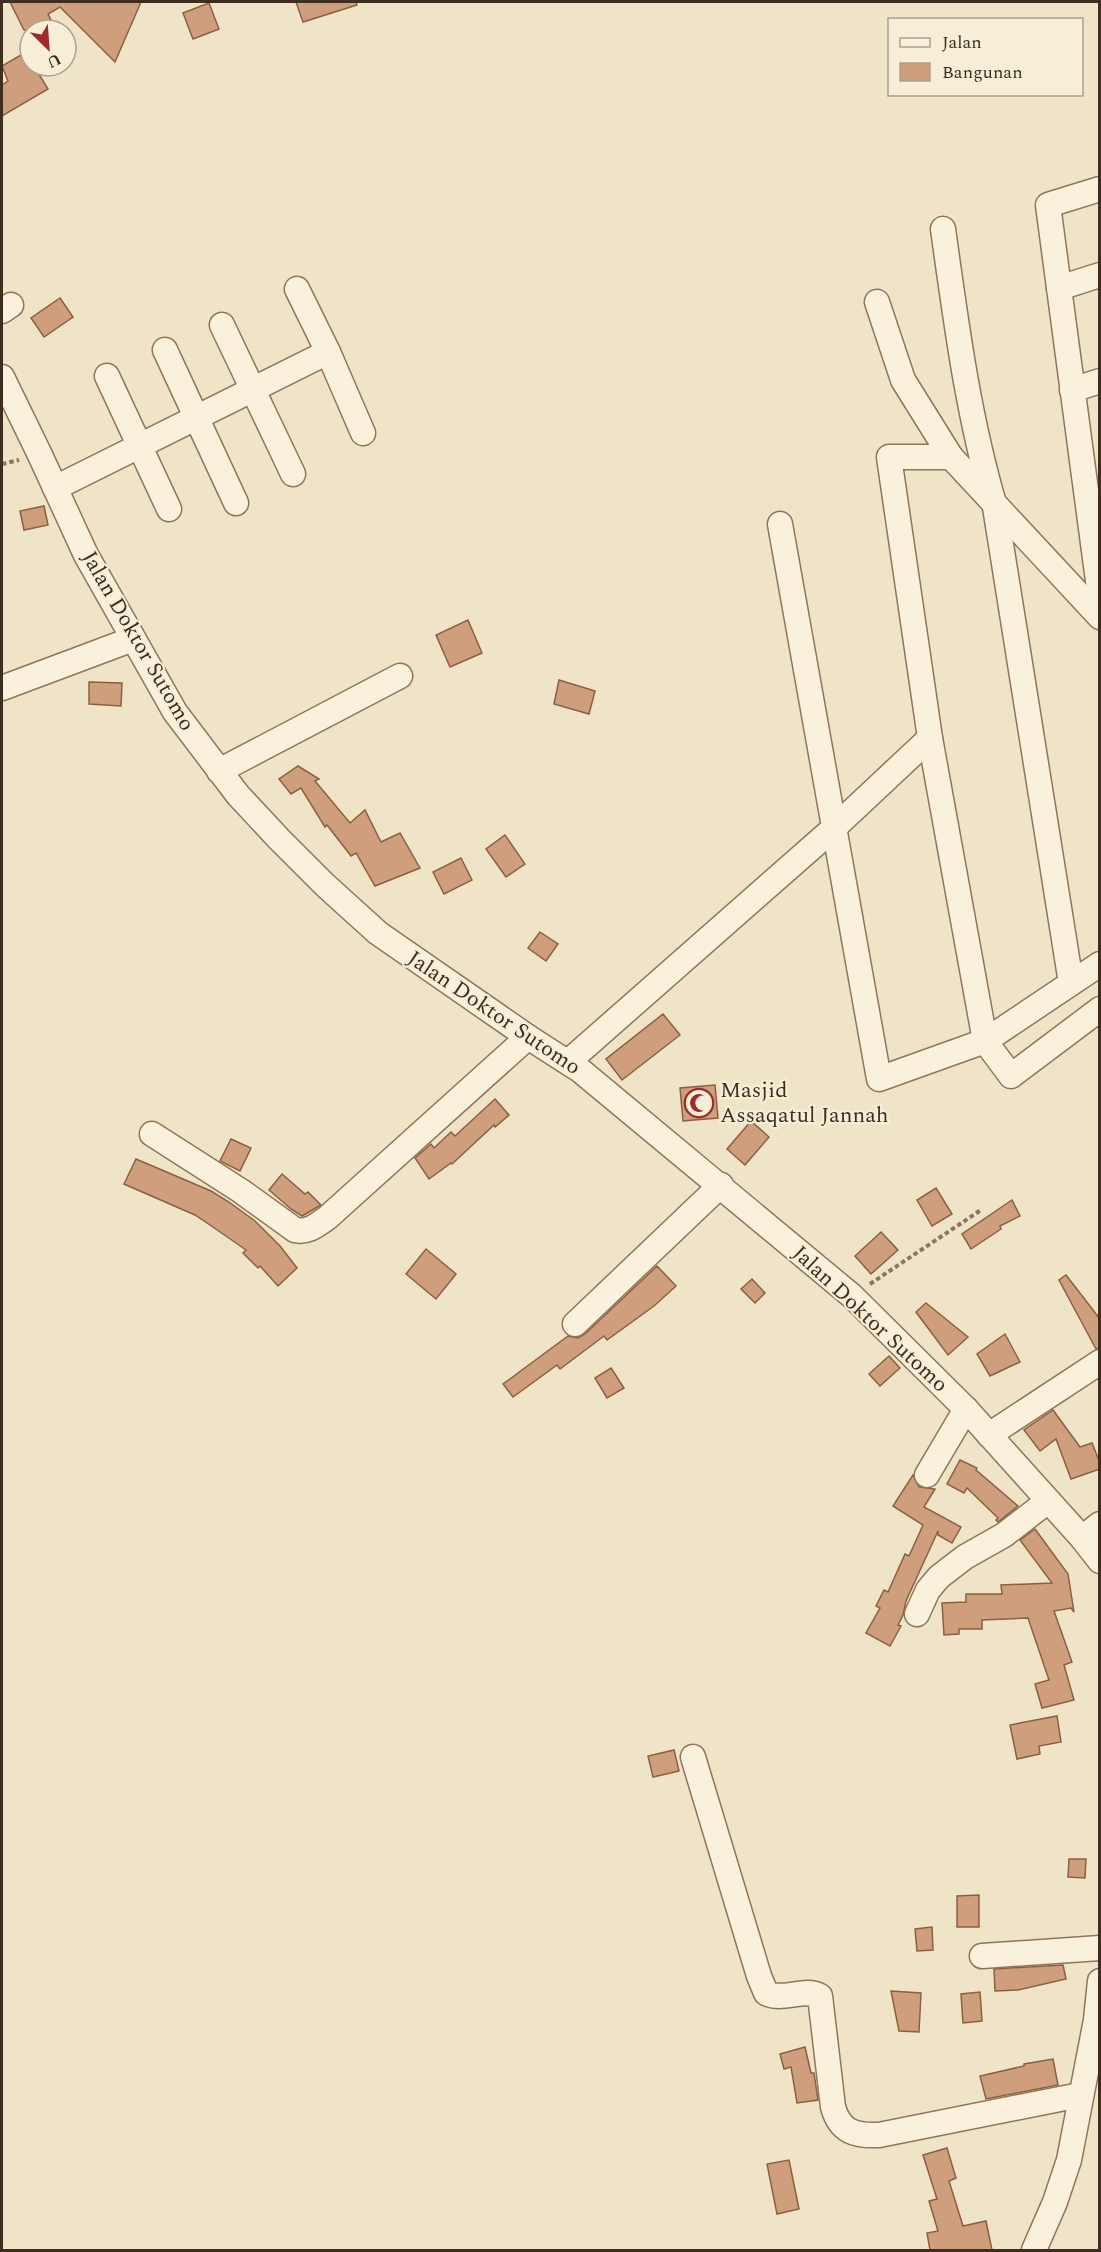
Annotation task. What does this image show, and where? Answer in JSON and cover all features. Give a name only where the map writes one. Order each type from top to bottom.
[{"type":"street","points":[[1099,592],[1092,481],[1072,390],[1048,205],[1100,189]]},
{"type":"street","points":[[943,229],[960,352],[984,468],[995,507],[1071,984]]},
{"type":"street","points":[[1059,288],[1100,275]]},
{"type":"street","points":[[297,289],[328,352],[363,433]]},
{"type":"street","points":[[877,302],[903,380],[951,457],[995,507],[1100,617]]},
{"type":"street","points":[[222,325],[293,474]]},
{"type":"street","points":[[165,351],[236,503]]},
{"type":"street","points":[[55,488],[328,352]]},
{"type":"street","points":[[107,376],[169,509]]},
{"type":"street","name":"Jalan Doktor Sutomo","points":[[2,377],[86,555],[175,712],[219,771],[279,839],[324,885],[378,933],[568,1062],[721,1185],[852,1296],[966,1410],[1048,1502],[1091,1531],[1100,1561]]},
{"type":"street","points":[[1072,390],[1100,381]]},
{"type":"street","points":[[951,457],[889,457],[930,738],[985,1041],[1011,1076],[1100,1009]]},
{"type":"street","points":[[780,524],[879,1079],[985,1041],[1100,964]]},
{"type":"street","points":[[2,688],[133,639]]},
{"type":"street","points":[[219,771],[400,676]]},
{"type":"street","points":[[568,1062],[834,828],[930,738]]},
{"type":"street","points":[[152,1134],[241,1191],[295,1230],[302,1232],[327,1218],[528,1037]]},
{"type":"street","points":[[575,1324],[721,1185]]},
{"type":"street","points":[[989,1435],[1100,1362]]},
{"type":"street","points":[[927,1475],[966,1410]]},
{"type":"street","points":[[916,1614],[928,1590],[939,1577],[964,1557],[1004,1535],[1048,1502]]},
{"type":"street","points":[[693,1757],[766,1993],[776,1996],[814,1994],[820,1996],[833,2107],[836,2117],[844,2126],[852,2133],[861,2136],[879,2135],[1080,2096]]},
{"type":"street","points":[[982,1956],[1100,1948]]},
{"type":"street","points":[[1034,2250],[1055,2202],[1069,2160],[1096,2020],[1100,1981]]},
{"type":"path","points":[[852,1296],[981,1210]]},
{"type":"building","points":[[10,2],[141,2],[115,62],[78,25],[78,18],[71,18],[60,7],[48,14],[50,18],[18,18]]},
{"type":"building","points":[[296,2],[356,2],[357,5],[303,22]]},
{"type":"building","points":[[209,3],[219,29],[193,39],[183,13]]},
{"type":"building","points":[[18,57],[18,78],[41,78],[48,89],[2,116],[2,85],[8,81],[2,66]]},
{"type":"building","points":[[60,298],[73,317],[44,337],[31,318]]},
{"type":"building","points":[[44,506],[48,525],[24,530],[20,511]]},
{"type":"building","points":[[468,620],[482,653],[450,667],[436,635]]},
{"type":"building","points":[[559,680],[595,691],[589,714],[554,704]]},
{"type":"building","points":[[89,682],[122,683],[121,706],[89,704]]},
{"type":"building","points":[[298,766],[319,779],[315,781],[350,823],[365,810],[381,842],[400,833],[420,868],[375,886],[356,853],[351,856],[327,825],[325,827],[301,788],[291,794],[279,779]]},
{"type":"building","points":[[505,835],[525,864],[506,877],[486,849]]},
{"type":"building","points":[[461,858],[472,880],[444,894],[433,872]]},
{"type":"building","points":[[540,932],[558,944],[546,961],[528,948]]},
{"type":"building","points":[[663,1014],[680,1035],[622,1080],[606,1059]]},
{"type":"building","name":"Masjid Assaqatul Jannah","points":[[715,1085],[718,1118],[683,1121],[680,1088]]},
{"type":"building","points":[[495,1099],[509,1115],[495,1127],[494,1125],[452,1164],[429,1179],[415,1158],[431,1144],[434,1148],[451,1132],[455,1136]]},
{"type":"building","points":[[751,1121],[769,1137],[745,1165],[727,1149]]},
{"type":"building","points":[[231,1139],[251,1148],[240,1171],[220,1161]]},
{"type":"building","points":[[136,1159],[211,1191],[229,1202],[255,1221],[280,1246],[297,1268],[278,1286],[260,1266],[258,1268],[243,1253],[246,1250],[195,1215],[124,1184]]},
{"type":"building","points":[[282,1174],[305,1194],[308,1192],[321,1205],[302,1216],[291,1209],[269,1190]]},
{"type":"building","points":[[936,1188],[952,1214],[932,1226],[917,1200]]},
{"type":"building","points":[[1012,1200],[1020,1216],[1000,1226],[1001,1229],[971,1249],[962,1234]]},
{"type":"building","points":[[881,1232],[898,1250],[871,1274],[855,1256]]},
{"type":"building","points":[[426,1249],[456,1274],[436,1299],[406,1274]]},
{"type":"building","points":[[657,1266],[676,1286],[654,1306],[607,1340],[604,1336],[560,1369],[557,1365],[513,1397],[503,1384],[568,1336],[578,1338],[585,1334]]},
{"type":"building","points":[[1066,1275],[1100,1319],[1100,1348],[1096,1349],[1059,1280]]},
{"type":"building","points":[[752,1279],[765,1293],[755,1303],[741,1289]]},
{"type":"building","points":[[926,1303],[968,1337],[948,1355],[916,1312]]},
{"type":"building","points":[[1005,1334],[1020,1362],[990,1376],[977,1354]]},
{"type":"building","points":[[889,1356],[900,1368],[880,1386],[869,1374]]},
{"type":"building","points":[[611,1368],[624,1388],[607,1398],[595,1378]]},
{"type":"building","points":[[1053,1410],[1080,1447],[1092,1443],[1100,1469],[1071,1479],[1056,1439],[1040,1451],[1024,1430]]},
{"type":"building","points":[[960,1460],[977,1468],[976,1470],[1018,1506],[998,1522],[996,1520],[998,1518],[967,1488],[964,1493],[947,1484]]},
{"type":"building","points":[[913,1475],[919,1487],[935,1489],[924,1507],[961,1527],[952,1543],[938,1535],[938,1531],[906,1601],[898,1625],[901,1626],[890,1646],[866,1633],[880,1608],[876,1606],[884,1590],[888,1592],[905,1554],[909,1556],[923,1525],[893,1506]]},
{"type":"building","points":[[1035,1529],[1068,1574],[1074,1612],[1071,1608],[1054,1611],[1072,1662],[1064,1665],[1074,1700],[1042,1708],[1035,1684],[1049,1680],[1028,1618],[982,1620],[982,1629],[959,1629],[959,1634],[944,1635],[942,1603],[966,1602],[966,1594],[1002,1594],[1001,1585],[1052,1583],[1020,1540]]},
{"type":"building","points":[[1057,1716],[1061,1742],[1039,1746],[1040,1754],[1017,1759],[1010,1725]]},
{"type":"building","points":[[674,1750],[679,1771],[653,1777],[648,1756]]},
{"type":"building","points":[[1069,1859],[1086,1859],[1085,1878],[1068,1877]]},
{"type":"building","points":[[979,1895],[979,1927],[957,1927],[957,1896]]},
{"type":"building","points":[[932,1927],[933,1950],[917,1951],[915,1929]]},
{"type":"building","points":[[1063,1965],[1066,1979],[1018,1990],[995,1991],[994,1969]]},
{"type":"building","points":[[891,1991],[921,1993],[919,2032],[899,2031]]},
{"type":"building","points":[[980,1992],[982,2021],[963,2023],[961,1994]]},
{"type":"building","points":[[805,2047],[811,2073],[814,2073],[818,2100],[797,2103],[791,2067],[784,2069],[780,2054]]},
{"type":"building","points":[[1053,2059],[1058,2085],[986,2099],[980,2076]]},
{"type":"building","points":[[947,2148],[956,2178],[949,2181],[963,2226],[986,2221],[992,2250],[930,2250],[927,2233],[938,2231],[929,2201],[937,2199],[923,2155]]},
{"type":"building","points":[[789,2160],[799,2209],[777,2214],[767,2164]]},
{"type":"place","name":"Masjid Assaqatul Jannah","points":[[699,1103]]}]
